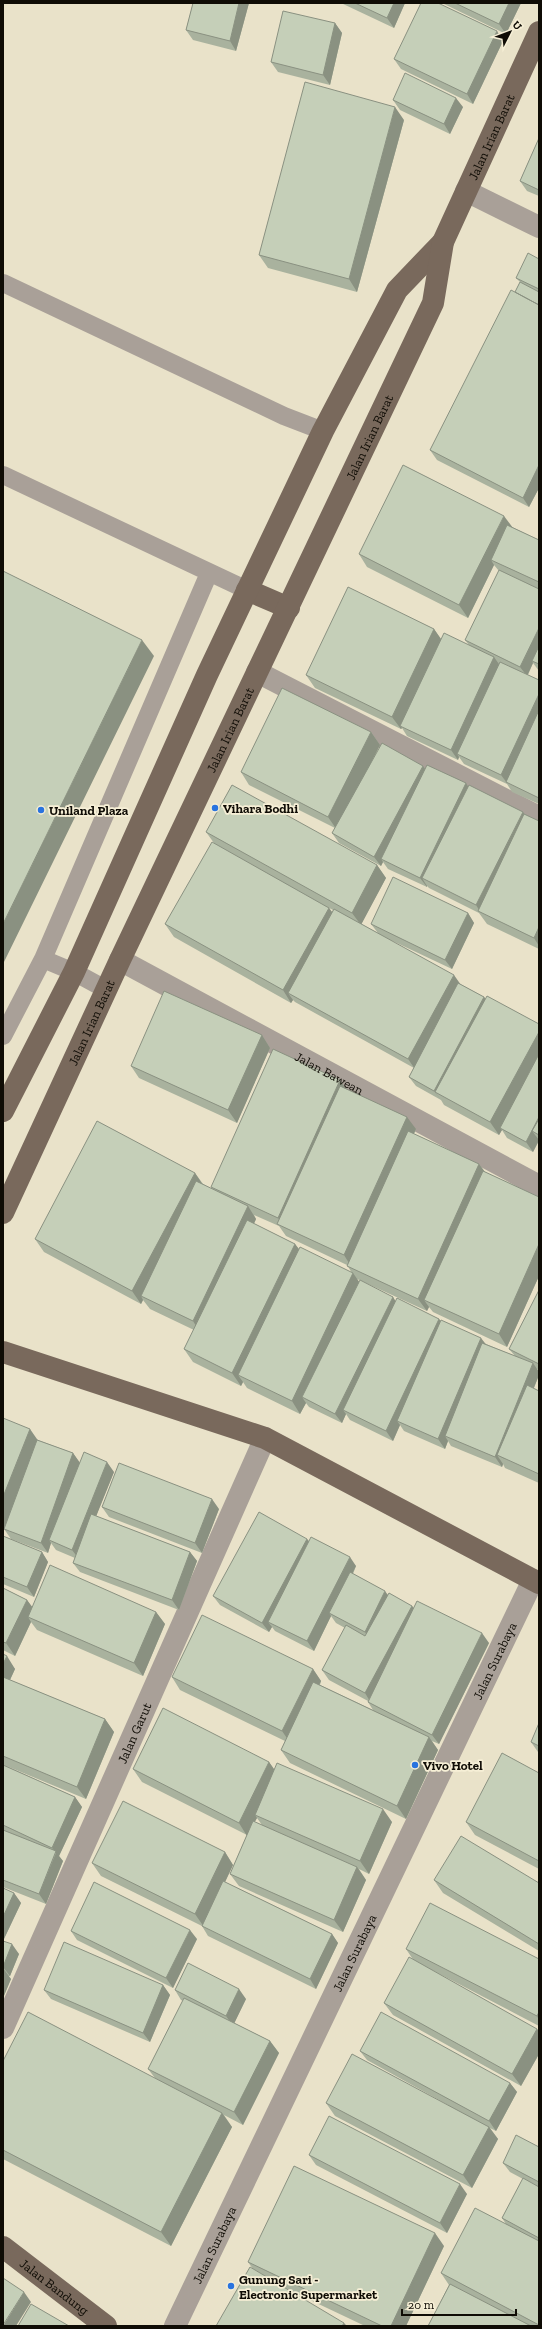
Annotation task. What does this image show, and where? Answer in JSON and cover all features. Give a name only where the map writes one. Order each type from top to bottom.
[{"type":"main road","name":"Jalan Irian Barat","points":[[3,1213],[120,960],[289,608],[432,303],[443,242],[539,32]]},
{"type":"main road","name":"Jalan Irian Barat","points":[[3,1111],[74,972],[207,675],[323,432],[397,290],[443,242]]},
{"type":"main road","points":[[247,590],[289,608]]},
{"type":"main road","points":[[3,1352],[265,1438],[536,1581]]},
{"type":"main road","name":"Jalan Bandung","points":[[3,2247],[106,2326]]},
{"type":"street","points":[[466,191],[539,228]]},
{"type":"street","points":[[257,672],[539,817]]},
{"type":"street","name":"Jalan Bawean","points":[[120,960],[539,1186]]},
{"type":"street","name":"Jalan Garut","points":[[3,2028],[265,1438]]},
{"type":"street","name":"Jalan Surabaya","points":[[175,2326],[536,1581]]},
{"type":"lane","points":[[3,283],[284,416],[323,432]]},
{"type":"lane","points":[[3,475],[247,590]]},
{"type":"lane","points":[[3,1036],[43,959],[210,573]]},
{"type":"lane","points":[[43,959],[74,972],[107,990]]},
{"type":"building","points":[[193,3],[239,3],[230,41],[186,30]]},
{"type":"building","points":[[355,3],[394,3],[387,18]]},
{"type":"building","points":[[421,3],[438,3],[497,31],[467,94],[394,59]]},
{"type":"building","points":[[455,3],[509,3],[499,24]]},
{"type":"building","points":[[283,11],[335,23],[323,75],[271,62]]},
{"type":"building","points":[[405,73],[456,98],[444,124],[393,100]]},
{"type":"building","points":[[305,82],[395,107],[349,279],[259,255]]},
{"type":"building","points":[[539,138],[539,190],[520,181]]},
{"type":"building","points":[[528,253],[539,259],[539,289],[516,278]]},
{"type":"building","points":[[520,282],[539,292],[539,305],[515,292]]},
{"type":"building","points":[[511,290],[539,305],[539,465],[523,498],[430,450]]},
{"type":"building","points":[[403,465],[504,516],[459,605],[359,554]]},
{"type":"building","points":[[507,525],[539,540],[539,582],[491,560]]},
{"type":"building","points":[[499,570],[539,589],[539,628],[520,667],[465,640]]},
{"type":"building","name":"Uniland Plaza","points":[[3,571],[142,640],[3,924]]},
{"type":"building","points":[[348,587],[434,629],[392,717],[306,675]]},
{"type":"building","points":[[444,633],[494,657],[451,750],[400,726]]},
{"type":"building","points":[[539,646],[539,664],[532,661]]},
{"type":"building","points":[[500,662],[539,680],[539,694],[501,775],[457,754]]},
{"type":"building","points":[[282,688],[371,732],[328,817],[241,772]]},
{"type":"building","points":[[539,710],[539,798],[506,782]]},
{"type":"building","points":[[382,743],[423,766],[374,857],[332,833]]},
{"type":"building","points":[[427,765],[466,783],[420,878],[381,859]]},
{"type":"building","points":[[232,785],[377,865],[352,913],[206,832]]},
{"type":"building","points":[[469,785],[523,812],[476,905],[422,878]]},
{"type":"building","points":[[524,814],[539,821],[539,927],[534,938],[478,911]]},
{"type":"building","points":[[212,842],[329,908],[283,990],[165,924]]},
{"type":"building","points":[[393,877],[468,913],[445,960],[371,924]]},
{"type":"building","points":[[334,909],[454,975],[408,1059],[288,993]]},
{"type":"building","points":[[458,983],[484,997],[434,1091],[409,1077]]},
{"type":"building","points":[[164,991],[262,1035],[228,1110],[131,1066]]},
{"type":"building","points":[[487,996],[539,1024],[539,1032],[490,1122],[435,1092]]},
{"type":"building","points":[[273,1049],[340,1080],[278,1218],[211,1187]]},
{"type":"building","points":[[539,1054],[539,1117],[526,1142],[500,1128]]},
{"type":"building","points":[[340,1086],[407,1117],[344,1255],[277,1224]]},
{"type":"building","points":[[539,1119],[539,1135],[532,1131]]},
{"type":"building","points":[[97,1121],[195,1173],[132,1291],[35,1239]]},
{"type":"building","points":[[408,1131],[479,1164],[418,1299],[347,1266]]},
{"type":"building","points":[[483,1171],[539,1197],[539,1244],[499,1334],[424,1300]]},
{"type":"building","points":[[196,1181],[248,1206],[193,1321],[141,1296]]},
{"type":"building","points":[[247,1220],[295,1244],[232,1373],[184,1349]]},
{"type":"building","points":[[300,1247],[353,1273],[292,1401],[238,1375]]},
{"type":"building","points":[[360,1280],[393,1297],[335,1414],[302,1397]]},
{"type":"building","points":[[539,1290],[539,1364],[509,1349]]},
{"type":"building","points":[[397,1298],[439,1319],[386,1431],[343,1410]]},
{"type":"building","points":[[441,1320],[481,1338],[438,1439],[397,1421]]},
{"type":"building","points":[[482,1343],[533,1363],[495,1457],[445,1436]]},
{"type":"building","points":[[527,1385],[539,1391],[539,1474],[497,1455]]},
{"type":"building","points":[[3,1418],[30,1429],[3,1497]]},
{"type":"building","points":[[37,1440],[73,1453],[41,1543],[4,1529]]},
{"type":"building","points":[[84,1452],[107,1462],[72,1550],[49,1540]]},
{"type":"building","points":[[119,1463],[212,1499],[195,1543],[102,1507]]},
{"type":"building","points":[[259,1512],[307,1539],[262,1623],[213,1596]]},
{"type":"building","points":[[91,1514],[190,1552],[172,1600],[73,1563]]},
{"type":"building","points":[[3,1536],[42,1552],[27,1587],[3,1577]]},
{"type":"building","points":[[311,1537],[350,1557],[307,1641],[268,1622]]},
{"type":"building","points":[[50,1565],[156,1612],[134,1663],[28,1617]]},
{"type":"building","points":[[350,1572],[385,1591],[365,1632],[329,1613]]},
{"type":"building","points":[[3,1588],[27,1600],[6,1643],[3,1642]]},
{"type":"building","points":[[389,1593],[412,1606],[365,1693],[322,1670],[346,1625],[365,1636]]},
{"type":"building","points":[[417,1601],[482,1633],[432,1735],[368,1702]]},
{"type":"building","points":[[202,1615],[313,1669],[282,1731],[172,1677]]},
{"type":"building","points":[[3,1654],[7,1656],[3,1664]]},
{"type":"building","points":[[3,1677],[105,1719],[77,1787],[3,1756]]},
{"type":"building","points":[[313,1682],[429,1737],[397,1806],[281,1750]]},
{"type":"building","points":[[163,1708],[269,1762],[239,1823],[133,1769]]},
{"type":"building","points":[[539,1723],[539,1746],[531,1742]]},
{"type":"building","points":[[502,1753],[539,1773],[539,1861],[466,1822]]},
{"type":"building","points":[[277,1763],[383,1809],[360,1861],[255,1815]]},
{"type":"building","points":[[3,1765],[75,1797],[52,1848],[3,1825]]},
{"type":"building","points":[[123,1801],[225,1852],[195,1914],[92,1863]]},
{"type":"building","points":[[253,1821],[357,1867],[334,1920],[230,1874]]},
{"type":"building","points":[[3,1830],[56,1851],[39,1894],[3,1880]]},
{"type":"building","points":[[461,1836],[539,1883],[539,1944],[434,1880]]},
{"type":"building","points":[[223,1881],[332,1934],[310,1979],[202,1926]]},
{"type":"building","points":[[94,1882],[190,1930],[166,1978],[71,1931]]},
{"type":"building","points":[[3,1888],[14,1893],[3,1917]]},
{"type":"building","points":[[430,1903],[539,1959],[539,2012],[537,2016],[406,1949]]},
{"type":"building","points":[[3,1941],[12,1944],[3,1967]]},
{"type":"building","points":[[64,1942],[163,1985],[143,2033],[44,1990]]},
{"type":"building","points":[[409,1957],[537,2029],[512,2074],[384,2003]]},
{"type":"building","points":[[188,1963],[239,1989],[226,2016],[175,1990]]},
{"type":"building","points":[[184,1998],[270,2041],[234,2112],[148,2069]]},
{"type":"building","points":[[28,2012],[222,2113],[161,2232],[3,2150],[3,2061]]},
{"type":"building","points":[[381,2012],[510,2083],[489,2121],[360,2051]]},
{"type":"building","points":[[352,2054],[489,2127],[463,2175],[326,2103]]},
{"type":"building","points":[[329,2116],[460,2184],[440,2223],[309,2155]]},
{"type":"building","points":[[516,2135],[539,2147],[539,2182],[503,2163]]},
{"type":"building","points":[[294,2166],[435,2233],[391,2326],[382,2326],[248,2262]]},
{"type":"building","points":[[523,2178],[539,2187],[539,2238],[502,2218]]},
{"type":"building","points":[[475,2208],[539,2241],[539,2325],[441,2273]]},
{"type":"building","points":[[250,2267],[344,2323],[342,2326],[216,2326]]},
{"type":"building","points":[[3,2278],[24,2292],[3,2325]]},
{"type":"building","points":[[450,2284],[531,2326],[428,2326]]},
{"type":"building","points":[[31,2304],[69,2326],[18,2326]]},
{"type":"place","name":"Vihara Bodhi","points":[[215,808]]},
{"type":"place","name":"Uniland Plaza","points":[[41,810]]},
{"type":"place","name":"Vivo Hotel","points":[[415,1765]]},
{"type":"place","name":"Gunung Sari - Electronic Supermarket","points":[[231,2286]]}]
